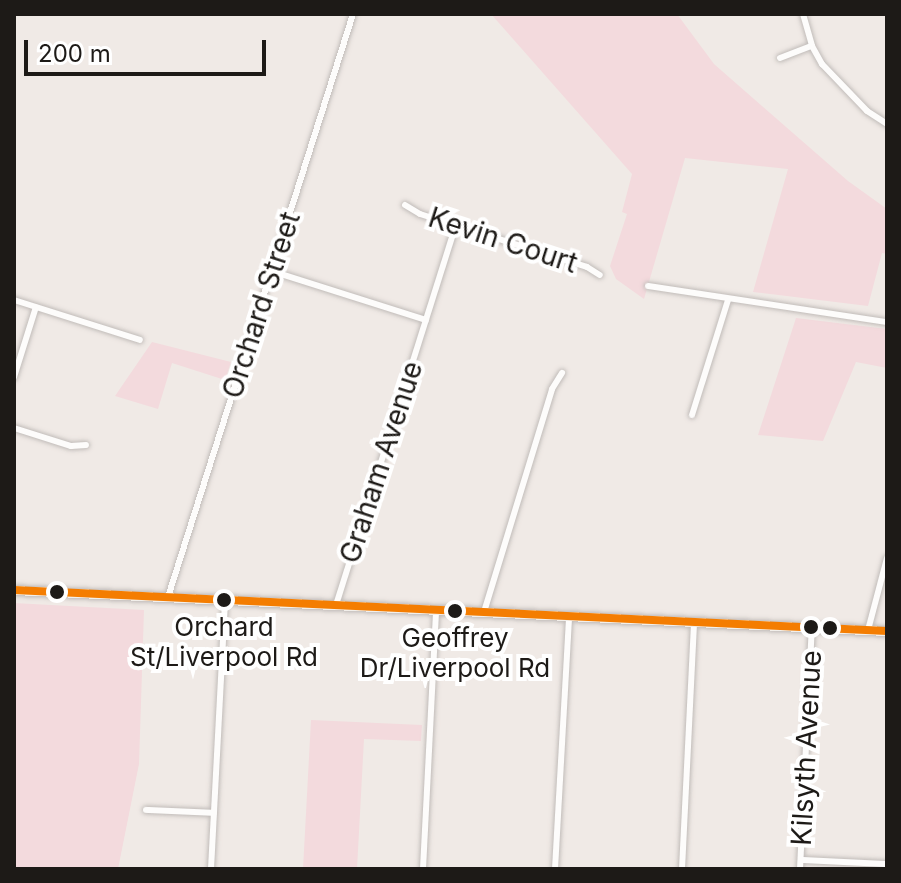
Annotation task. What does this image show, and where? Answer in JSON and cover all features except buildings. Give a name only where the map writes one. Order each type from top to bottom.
[{"type":"main road","points":[[14,590],[887,631]]},
{"type":"street","name":"Orchard Street","points":[[168,597],[353,14]]},
{"type":"street","points":[[803,14],[812,46],[842,87],[887,124]]},
{"type":"street","points":[[780,58],[812,46]]},
{"type":"street","name":"Kevin Court","points":[[405,205],[420,214],[587,267],[600,275]]},
{"type":"street","name":"Graham Avenue","points":[[336,605],[456,225]]},
{"type":"street","points":[[281,274],[426,320]]},
{"type":"street","points":[[648,286],[887,322]]},
{"type":"street","points":[[14,300],[140,340]]},
{"type":"street","points":[[692,415],[728,300]]},
{"type":"street","points":[[14,377],[36,307]]},
{"type":"street","points":[[484,612],[552,389],[562,373]]},
{"type":"street","points":[[14,428],[71,446],[86,445]]},
{"type":"street","points":[[868,630],[887,558]]},
{"type":"street","points":[[211,869],[225,601]]},
{"type":"street","points":[[423,869],[436,609]]},
{"type":"street","points":[[555,869],[569,615]]},
{"type":"street","points":[[682,869],[694,622]]},
{"type":"street","name":"Kilsyth Avenue","points":[[800,869],[812,627]]},
{"type":"street","points":[[146,810],[214,813]]},
{"type":"street","points":[[801,860],[887,864]]},
{"type":"shaded area","points":[[491,14],[677,14],[714,64],[848,181],[887,209],[887,254],[882,253],[868,306],[753,292],[788,169],[685,158],[644,299],[616,279],[610,266],[627,214],[622,212],[632,174]]},
{"type":"shaded area","points":[[796,318],[887,329],[887,368],[856,362],[823,441],[758,435]]},
{"type":"shaded area","points":[[152,342],[231,362],[225,380],[172,363],[158,409],[115,396]]},
{"type":"shaded area","points":[[14,603],[144,610],[139,764],[118,869],[14,869]]},
{"type":"shaded area","points":[[311,720],[422,725],[421,741],[364,739],[357,869],[303,869]]},
{"type":"transit line","points":[[14,590],[887,631]]},
{"type":"place","name":"Orchard St/Liverpool Rd","points":[[224,600]]},
{"type":"place","name":"Geoffrey Dr/Liverpool Rd","points":[[455,611]]}]
